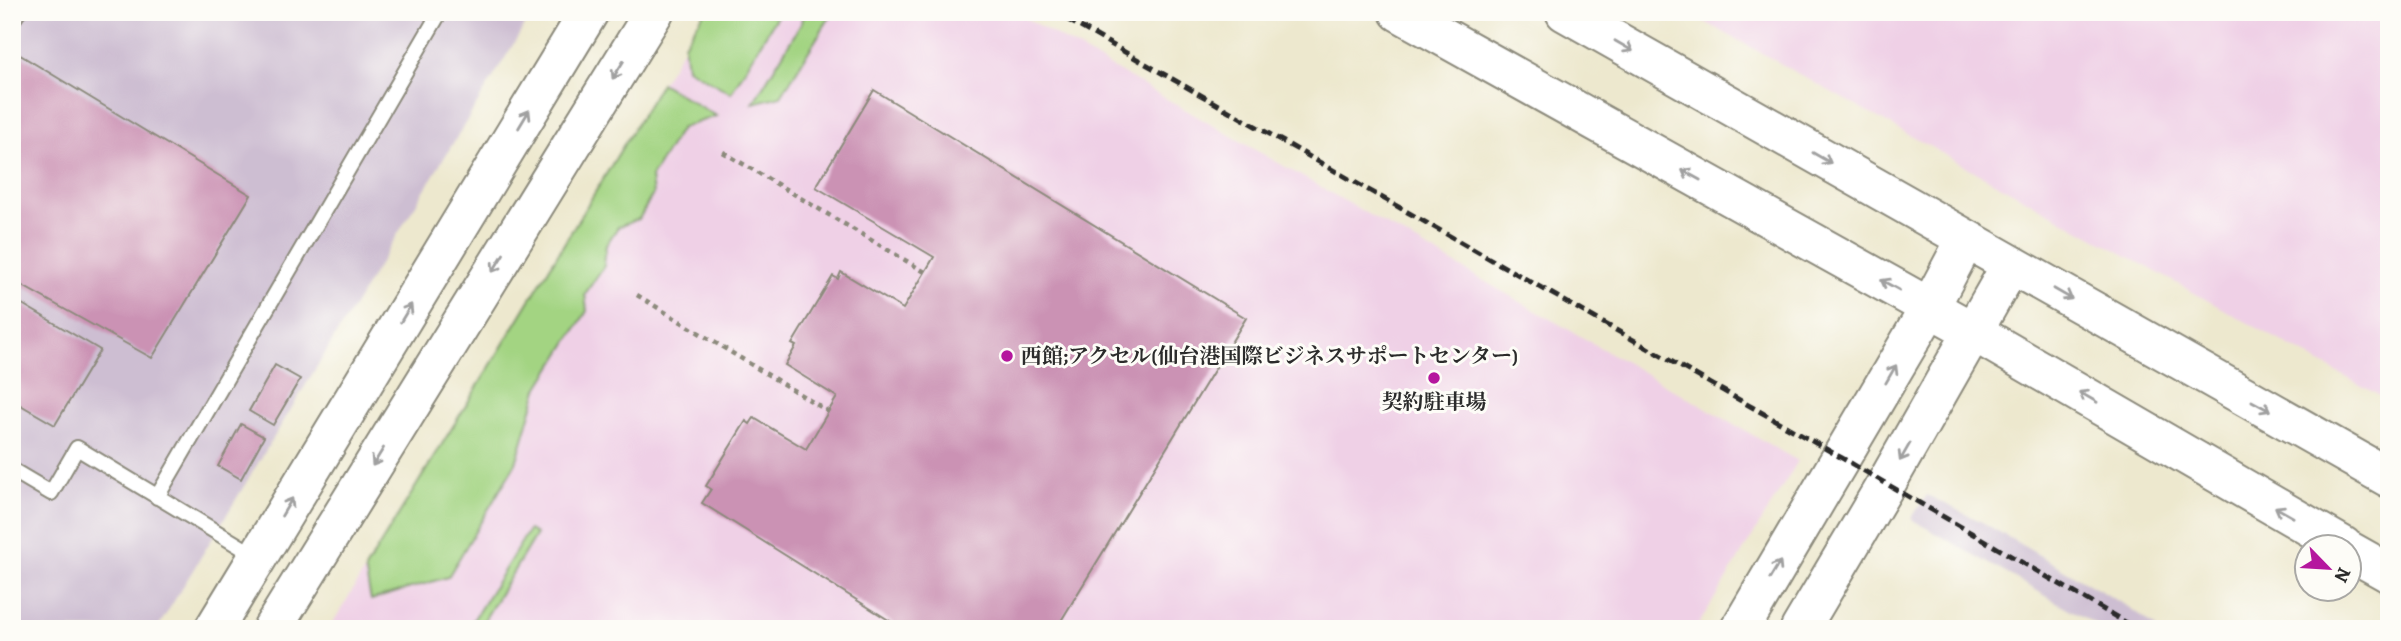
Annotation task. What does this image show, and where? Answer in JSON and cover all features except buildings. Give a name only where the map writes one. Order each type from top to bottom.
[{"type":"street","points":[[214,629],[589,12]]},
{"type":"street","points":[[272,629],[654,12]]},
{"type":"street","points":[[1399,12],[1930,307],[2317,532]]},
{"type":"street","points":[[1565,12],[2389,478]]},
{"type":"street","points":[[1740,629],[1930,307],[1966,239]]},
{"type":"street","points":[[1800,629],[2011,265]]},
{"type":"street","points":[[2362,558],[2389,573]]},
{"type":"lane","points":[[158,497],[437,17],[429,12]]},
{"type":"lane","points":[[12,470],[51,493],[77,448],[257,557]]},
{"type":"path","points":[[723,152],[925,272]]},
{"type":"path","points":[[637,295],[829,412]]},
{"type":"shaded area","points":[[12,12],[533,12],[157,629],[12,629]]},
{"type":"shaded area","points":[[705,12],[1015,12],[1798,461],[1696,629],[329,629]]},
{"type":"shaded area","points":[[1687,12],[2389,12],[2389,401]]},
{"type":"shaded area","points":[[1927,495],[1982,522],[2130,608],[2158,629],[2104,629],[1911,519]]},
{"type":"green space","points":[[705,12],[776,12],[777,16],[731,93],[687,68],[684,44]]},
{"type":"green space","points":[[803,12],[833,12],[781,96],[753,103],[801,24]]},
{"type":"green space","points":[[661,83],[716,116],[681,128],[651,177],[653,194],[639,219],[618,227],[606,245],[604,266],[585,294],[587,311],[538,389],[516,463],[448,577],[371,600],[365,569]]},
{"type":"green space","points":[[529,530],[536,534],[480,627],[472,622]]},
{"type":"railway","points":[[1054,12],[1842,458],[2137,629]]},
{"type":"place","name":"西館;アクセル(仙台港国際ビジネスサポートセンター)","points":[[1007,356]]},
{"type":"place","name":"契約駐車場","points":[[1434,378]]}]
